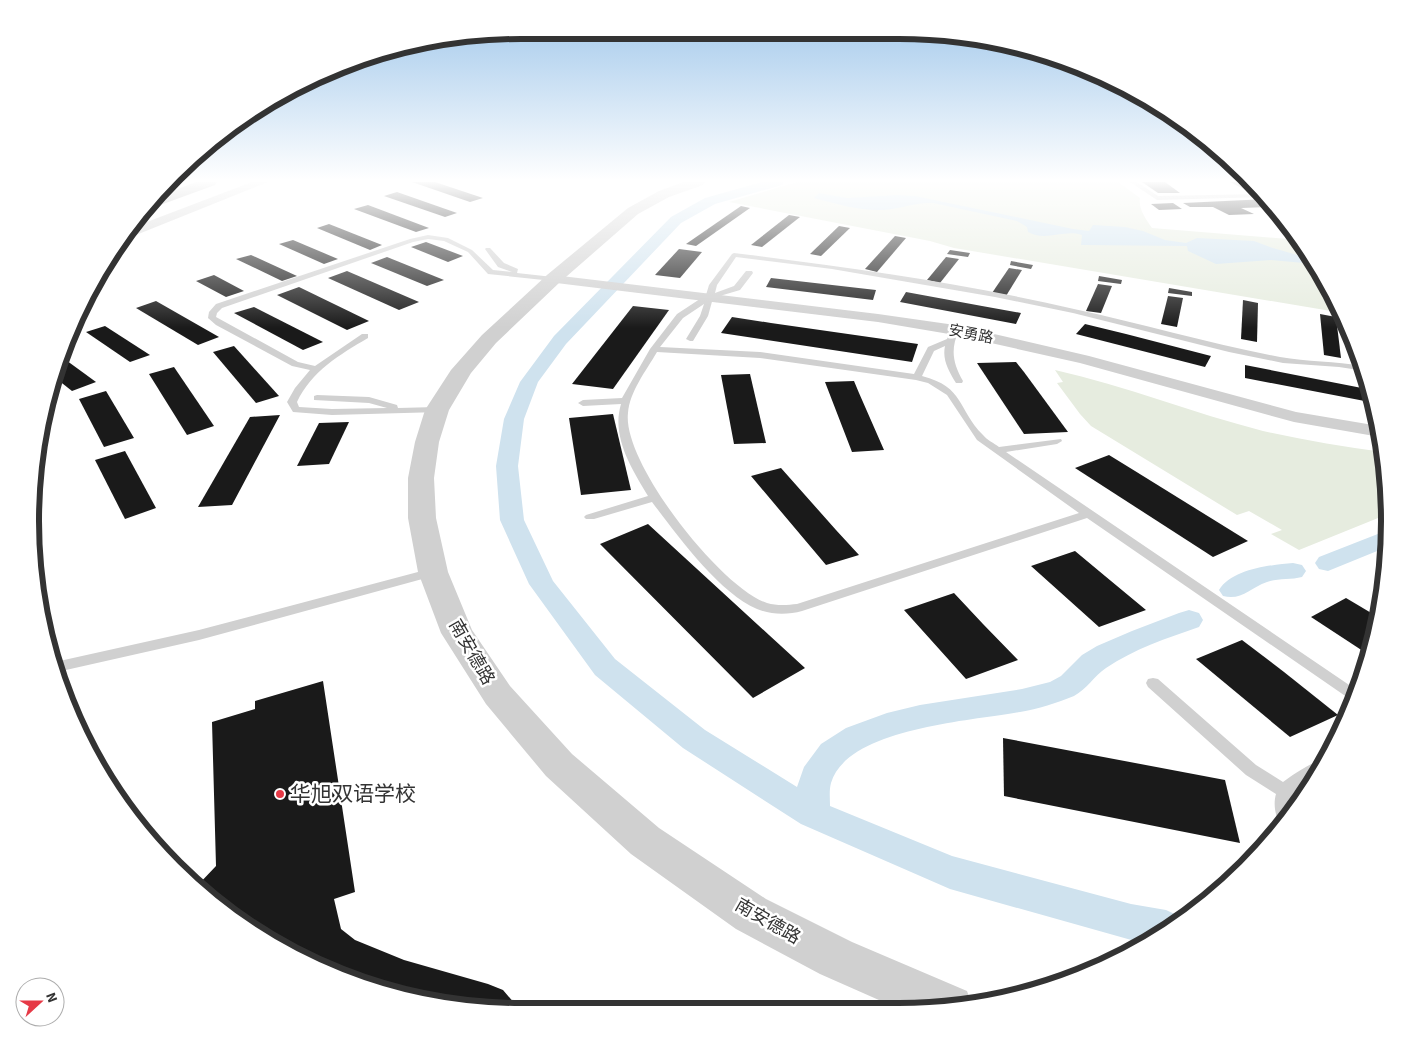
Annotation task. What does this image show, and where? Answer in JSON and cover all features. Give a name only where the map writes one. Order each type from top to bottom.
[{"type":"street","name":"南安德路","points":[[606,231],[542,278],[462,370],[437,410],[421,478],[422,518],[433,572],[458,633],[498,696],[559,765],[645,841],[751,914],[836,958],[935,1002]]},
{"type":"street","name":"安勇路","points":[[542,278],[868,317],[952,336],[1083,359],[1294,417],[1373,431]]},
{"type":"lane","points":[[314,368],[295,364],[219,323],[212,318],[212,312],[219,306],[412,240],[428,237],[446,239],[464,246],[491,272],[542,278]]},
{"type":"lane","points":[[488,249],[501,265],[508,269],[542,278]]},
{"type":"lane","points":[[690,339],[704,316],[713,285],[734,255],[832,267],[995,296],[1082,313],[1274,358],[1356,367]]},
{"type":"lane","points":[[749,273],[737,288],[709,298],[680,316],[654,349],[624,401],[624,426],[627,444],[632,460],[654,498],[671,521],[707,561],[749,599],[762,606],[781,610],[798,608],[1088,514]]},
{"type":"lane","points":[[365,336],[314,368],[295,394],[292,402],[296,410],[358,413],[400,409],[437,410]]},
{"type":"lane","points":[[917,377],[930,349],[952,336]]},
{"type":"lane","points":[[952,336],[947,359],[959,381]]},
{"type":"lane","points":[[654,349],[760,355],[917,377],[936,383],[953,394],[972,430],[980,438],[1350,693]]},
{"type":"lane","points":[[317,398],[369,400],[400,409]]},
{"type":"lane","points":[[583,403],[624,401]]},
{"type":"lane","points":[[998,450],[1057,441]]},
{"type":"lane","points":[[590,516],[654,498]]},
{"type":"lane","points":[[61,666],[125,654],[276,616],[433,572]]},
{"type":"lane","points":[[1153,683],[1251,770],[1284,791]]},
{"type":"lane","points":[[1284,812],[1282,801],[1284,791],[1291,784],[1309,774]]},
{"type":"shaded area","points":[[877,231],[1184,231],[1290,239],[1317,280],[1334,311],[954,248],[930,241]]},
{"type":"shaded area","points":[[1055,370],[1081,376],[1263,431],[1376,451],[1381,517],[1299,550],[1271,534],[1282,530],[1249,511],[1237,515],[1091,426],[1057,383],[1063,382]]},
{"type":"water","points":[[1141,231],[1165,240],[1186,243],[1197,238],[1254,241],[1302,256],[1306,263],[1271,260],[1216,264],[1188,251],[1187,246],[1081,245],[1082,235],[1068,233],[1041,236],[1028,232]]},
{"type":"building","points":[[323,231],[346,231],[382,245],[370,250]]},
{"type":"building","points":[[705,231],[718,231],[696,246],[686,244]]},
{"type":"building","points":[[769,231],[783,231],[762,247],[751,245]]},
{"type":"building","points":[[834,231],[847,231],[821,256],[810,254]]},
{"type":"building","points":[[895,236],[906,238],[877,272],[865,269]]},
{"type":"building","points":[[293,240],[338,259],[324,264],[279,244]]},
{"type":"building","points":[[426,242],[463,256],[448,262],[411,247]]},
{"type":"building","points":[[679,249],[702,252],[680,278],[655,275]]},
{"type":"building","points":[[950,250],[970,253],[968,257],[947,254]]},
{"type":"building","points":[[251,255],[297,276],[282,281],[236,259]]},
{"type":"building","points":[[387,257],[444,280],[427,286],[371,263]]},
{"type":"building","points":[[946,257],[959,259],[940,283],[927,280]]},
{"type":"building","points":[[1011,261],[1033,265],[1031,269],[1010,265]]},
{"type":"building","points":[[1009,268],[1022,270],[1006,296],[992,293]]},
{"type":"building","points":[[347,271],[419,302],[399,310],[328,278]]},
{"type":"building","points":[[214,275],[244,291],[226,297],[196,281]]},
{"type":"building","points":[[1099,276],[1122,280],[1121,284],[1098,281]]},
{"type":"building","points":[[771,278],[876,290],[873,300],[766,287]]},
{"type":"building","points":[[1098,284],[1112,286],[1101,313],[1086,311]]},
{"type":"building","points":[[299,287],[369,321],[347,330],[277,295]]},
{"type":"building","points":[[1169,288],[1192,292],[1192,296],[1168,293]]},
{"type":"building","points":[[906,292],[1021,313],[1016,324],[900,302]]},
{"type":"building","points":[[1168,296],[1183,298],[1177,327],[1161,324]]},
{"type":"building","points":[[1243,300],[1258,303],[1257,342],[1241,339]]},
{"type":"building","points":[[156,301],[219,337],[198,345],[136,308]]},
{"type":"building","points":[[633,306],[669,310],[613,389],[572,384]]},
{"type":"building","points":[[254,307],[323,342],[303,350],[234,313]]},
{"type":"building","points":[[1320,314],[1336,317],[1341,358],[1324,355]]},
{"type":"building","points":[[732,317],[918,344],[912,362],[721,333]]},
{"type":"building","points":[[1085,324],[1211,356],[1205,367],[1076,334]]},
{"type":"building","points":[[105,326],[150,355],[130,362],[86,332]]},
{"type":"building","points":[[234,346],[279,396],[256,403],[213,352]]},
{"type":"building","points":[[66,360],[96,382],[72,391],[59,381]]},
{"type":"building","points":[[1016,362],[1068,432],[1024,434],[977,363]]},
{"type":"building","points":[[1245,365],[1363,388],[1366,401],[1245,378]]},
{"type":"building","points":[[174,367],[214,426],[187,435],[149,374]]},
{"type":"building","points":[[750,374],[766,443],[734,444],[721,375]]},
{"type":"building","points":[[854,381],[884,450],[852,452],[825,382]]},
{"type":"building","points":[[106,391],[134,438],[104,447],[79,399]]},
{"type":"building","points":[[613,414],[631,490],[581,495],[569,418]]},
{"type":"building","points":[[280,415],[232,505],[198,507],[250,417]]},
{"type":"building","points":[[349,422],[329,464],[297,466],[319,423]]},
{"type":"building","points":[[125,451],[156,508],[125,519],[95,460]]},
{"type":"building","points":[[1109,455],[1248,541],[1213,557],[1075,468]]},
{"type":"building","points":[[781,468],[859,555],[826,565],[751,476]]},
{"type":"building","points":[[648,524],[805,668],[753,698],[600,544]]},
{"type":"building","points":[[1075,551],[1146,610],[1099,627],[1031,566]]},
{"type":"building","points":[[954,593],[1018,660],[966,679],[904,610]]},
{"type":"building","points":[[1346,598],[1372,614],[1363,651],[1311,617]]},
{"type":"building","points":[[1242,640],[1338,715],[1290,737],[1196,659]]},
{"type":"building","points":[[323,681],[355,892],[334,899],[341,929],[355,940],[404,960],[503,990],[514,1003],[458,999],[427,994],[396,987],[336,967],[280,939],[227,904],[201,882],[216,866],[212,722],[255,709],[255,701]]},
{"type":"building","points":[[1003,738],[1225,780],[1240,843],[1004,796]]},
{"type":"waterway","points":[[666,231],[560,340],[529,382],[514,419],[507,466],[512,520],[542,584],[605,667],[694,739],[813,814]]},
{"type":"waterway","points":[[1328,563],[1380,541]]},
{"type":"waterway","points":[[1232,590],[1262,574],[1293,571]]},
{"type":"waterway","points":[[813,814],[816,777],[833,754],[857,737],[887,725],[920,717],[1022,700],[1067,687],[1096,660],[1141,638],[1189,620]]},
{"type":"waterway","points":[[813,814],[950,872],[1131,922],[1158,927]]},
{"type":"place","name":"华旭双语学校","points":[[280,794]]}]
